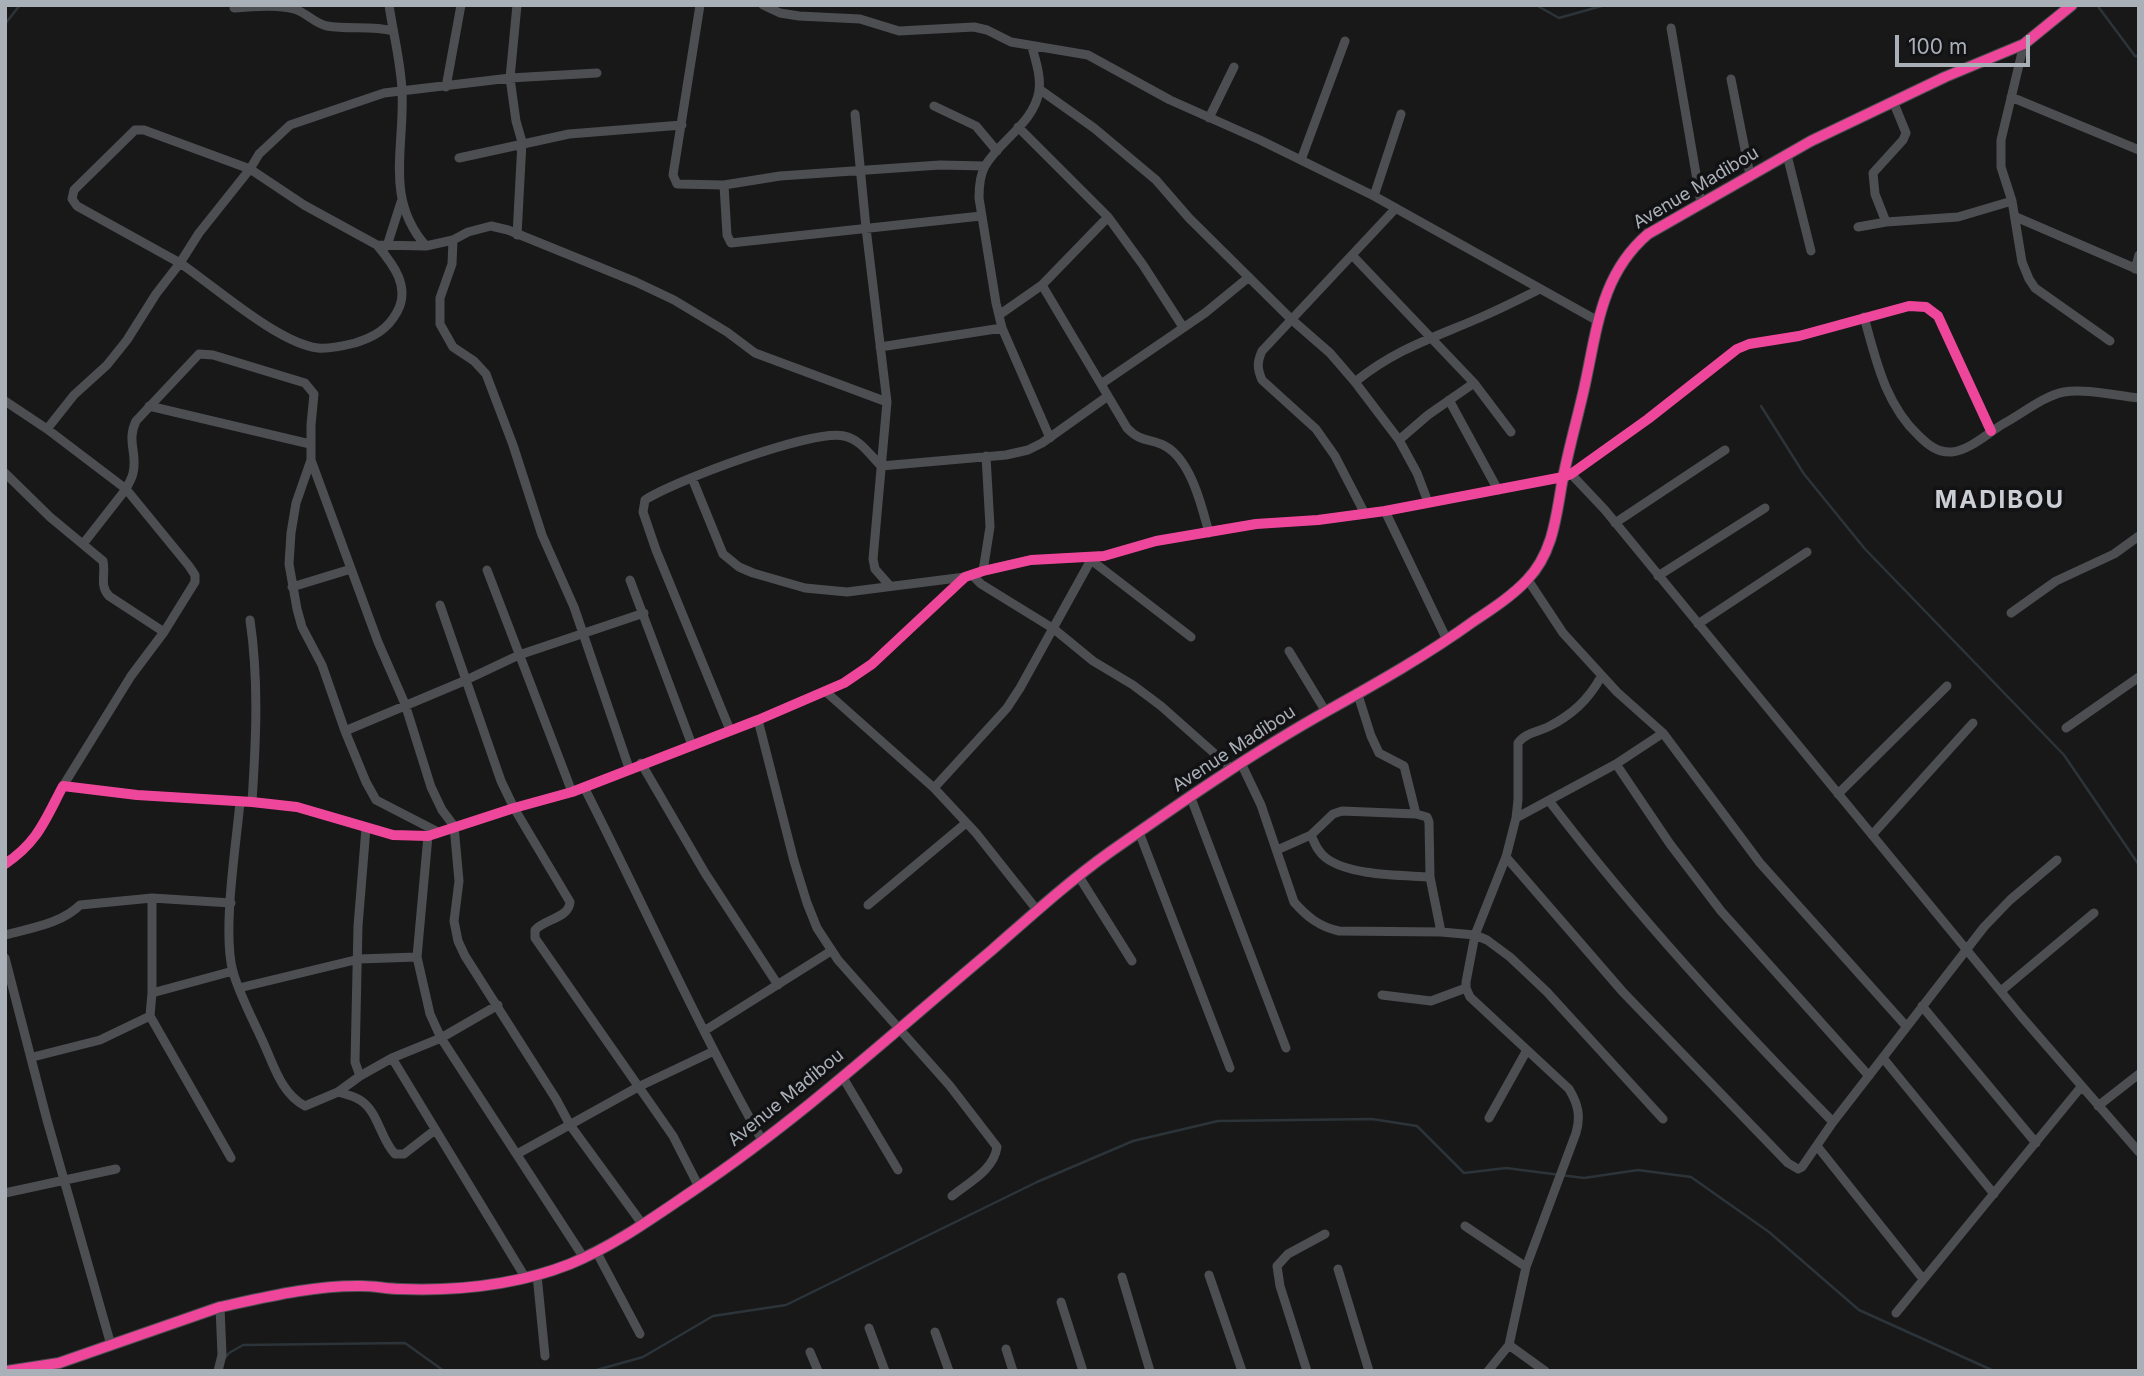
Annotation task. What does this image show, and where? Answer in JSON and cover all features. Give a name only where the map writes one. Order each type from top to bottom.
[{"type":"street","points":[[388,5],[402,91],[399,172],[401,202],[407,219],[426,246]]},
{"type":"street","points":[[446,87],[461,5]]},
{"type":"street","points":[[517,5],[510,78],[522,142],[517,235]]},
{"type":"street","points":[[700,5],[683,104],[674,180],[677,184],[724,185],[780,176],[955,165],[985,166]]},
{"type":"street","points":[[763,5],[780,13],[860,19],[899,31],[974,27],[987,30],[1011,42],[1088,55],[1135,82],[1374,196],[1598,321]]},
{"type":"street","name":"Avenue Madibou","points":[[7,1371],[59,1363],[220,1307],[309,1290],[360,1286],[400,1289],[481,1286],[531,1276],[583,1258],[643,1225],[763,1142],[815,1101],[1078,876],[1237,766],[1447,640],[1528,580],[1548,548],[1554,530],[1598,321],[1612,281],[1632,247],[1666,222],[1787,155],[1893,101],[2024,44],[2072,5]]},
{"type":"street","points":[[234,8],[262,6],[294,9],[320,24],[331,27],[361,26],[393,31]]},
{"type":"street","points":[[1671,28],[1702,202]]},
{"type":"street","points":[[1301,160],[1345,41]]},
{"type":"street","points":[[2024,44],[2000,155],[2012,201],[2022,262],[2035,288],[2110,341]]},
{"type":"street","points":[[1032,47],[1039,73],[1036,102],[985,166],[979,183],[981,216],[1002,328],[1050,438]]},
{"type":"street","points":[[1209,118],[1234,67]]},
{"type":"street","points":[[47,429],[127,340],[199,233],[270,143],[290,125],[384,93],[510,78],[597,73]]},
{"type":"street","points":[[1731,79],[1750,175]]},
{"type":"street","points":[[1039,89],[1094,128],[1156,180],[1189,218],[1291,319],[1330,353],[1399,440],[1417,473],[1427,502]]},
{"type":"street","points":[[2011,97],[2139,150]]},
{"type":"street","points":[[1885,222],[1875,194],[1873,173],[1903,140],[1906,133],[1893,101]]},
{"type":"street","points":[[934,106],[976,126],[997,151]]},
{"type":"street","points":[[855,114],[887,402],[873,559],[875,569],[890,586]]},
{"type":"street","points":[[1374,196],[1401,114]]},
{"type":"street","points":[[459,158],[514,147],[522,142],[569,134],[682,125]]},
{"type":"street","points":[[1018,127],[1108,217],[1183,327]]},
{"type":"street","points":[[382,245],[395,266],[402,285],[401,304],[391,323],[372,337],[342,346],[317,348],[277,331],[180,263],[77,206],[72,199],[74,191],[135,130],[144,130],[250,169],[304,205],[382,245],[426,246],[453,240],[468,232],[491,226],[517,235],[674,300],[727,332],[755,353],[887,402]]},
{"type":"street","points":[[1787,155],[1811,251]]},
{"type":"street","points":[[724,185],[727,235],[731,243],[981,216]]},
{"type":"street","points":[[1858,227],[1885,222],[1958,217],[2012,201]]},
{"type":"street","points":[[382,245],[401,202]]},
{"type":"street","points":[[1366,514],[1335,456],[1316,429],[1262,380],[1257,369],[1262,351],[1396,208]]},
{"type":"street","points":[[999,315],[1042,285],[1108,217]]},
{"type":"street","points":[[2015,217],[2137,270],[2139,255]]},
{"type":"street","points":[[453,240],[452,264],[440,298],[440,324],[453,348],[474,361],[486,374],[542,535],[583,635],[629,768]]},
{"type":"street","points":[[1352,255],[1474,383],[1511,432]]},
{"type":"street","points":[[1101,384],[1205,313],[1249,277]]},
{"type":"street","points":[[1042,285],[1135,436],[1174,452],[1193,483],[1209,533]]},
{"type":"street","points":[[1355,382],[1406,347],[1487,315],[1539,289]]},
{"type":"street","points":[[692,478],[723,554],[739,567],[785,584],[848,593],[968,576],[1031,561],[1091,559],[1156,541],[1256,524],[1318,520],[1385,511],[1567,475],[1648,419],[1737,349],[1919,305],[1932,310],[1938,316],[1991,432]]},
{"type":"street","points":[[1864,317],[1890,400],[1915,432],[1938,450],[1954,452],[2048,398],[2065,392],[2139,398]]},
{"type":"street","points":[[880,347],[1002,328]]},
{"type":"street","points":[[83,544],[126,489],[133,474],[131,433],[136,421],[199,354],[213,355],[305,383],[314,394],[310,460],[301,484],[291,533],[289,564],[302,627],[322,665],[345,731],[376,800],[433,834]]},
{"type":"street","points":[[1399,440],[1474,383]]},
{"type":"street","points":[[881,466],[1028,450],[1050,438],[1108,396]]},
{"type":"street","points":[[1449,400],[1498,490]]},
{"type":"street","points":[[5,401],[126,489],[195,575],[195,582],[164,632],[124,687],[63,786],[36,838],[22,853],[5,864]]},
{"type":"street","points":[[149,406],[310,443]]},
{"type":"street","points":[[730,730],[643,512],[645,500],[692,478],[782,445],[834,435],[856,441],[881,466]]},
{"type":"street","points":[[1615,523],[1725,450]]},
{"type":"street","points":[[982,571],[990,527],[986,456]]},
{"type":"street","points":[[310,460],[378,642],[405,704],[431,787],[442,810],[454,826],[458,881],[454,921],[458,941],[570,1125],[643,1225]]},
{"type":"street","points":[[5,474],[50,517],[103,561],[104,592],[164,632]]},
{"type":"street","points":[[1567,475],[1615,523],[2000,991],[2139,1152]]},
{"type":"street","points":[[1658,576],[1765,508]]},
{"type":"street","points":[[1385,511],[1447,640]]},
{"type":"street","points":[[2011,613],[2056,581],[2114,554],[2139,536]]},
{"type":"street","points":[[1698,624],[1807,552]]},
{"type":"street","points":[[934,788],[1007,708],[1033,667],[1091,559]]},
{"type":"street","points":[[1091,559],[1191,637]]},
{"type":"street","points":[[292,587],[351,569]]},
{"type":"street","points":[[487,570],[572,792]]},
{"type":"street","points":[[968,576],[1054,629],[1093,661],[1133,685],[1237,766],[1261,805],[1294,902],[1315,922],[1328,929],[1441,932],[1475,935],[1487,940],[1510,957],[1547,992],[1662,1119]]},
{"type":"street","points":[[63,786],[137,796],[296,807],[393,835],[433,834],[572,792],[641,763],[758,720],[844,683],[872,664],[968,576]]},
{"type":"street","points":[[631,580],[692,744]]},
{"type":"street","points":[[1528,580],[1563,632],[1601,677],[1663,733],[1760,863],[1906,1026]]},
{"type":"street","points":[[440,606],[501,782],[570,902],[567,912],[539,925],[535,930],[535,938],[673,1136],[699,1187]]},
{"type":"street","points":[[345,731],[519,655],[644,613]]},
{"type":"street","points":[[250,620],[256,657],[257,691],[252,802]]},
{"type":"street","points":[[1289,651],[1326,712]]},
{"type":"street","points":[[1488,1371],[1509,1345],[1526,1267],[1576,1133],[1579,1112],[1569,1089],[1470,997],[1466,988],[1475,935],[1506,857],[1516,818],[1518,743],[1524,736],[1564,719],[1590,697],[1601,677]]},
{"type":"street","points":[[2066,728],[2139,677]]},
{"type":"street","points":[[1838,794],[1947,686]]},
{"type":"street","points":[[825,691],[934,788],[1037,909]]},
{"type":"street","points":[[1358,695],[1379,753],[1404,765],[1416,814]]},
{"type":"street","points":[[758,720],[807,903],[817,928],[831,951],[976,1116],[998,1147],[995,1159],[989,1166],[952,1196]]},
{"type":"street","points":[[1872,835],[1973,723]]},
{"type":"street","points":[[1516,818],[1616,764],[1663,733]]},
{"type":"street","points":[[641,763],[711,884],[778,985]]},
{"type":"street","points":[[1616,764],[1670,844],[1721,911],[1869,1076]]},
{"type":"street","points":[[584,787],[643,902],[714,1051],[763,1142]]},
{"type":"street","points":[[1191,798],[1286,1048]]},
{"type":"street","points":[[240,802],[231,903],[233,971],[269,1056],[294,1101],[305,1106],[338,1092],[392,1058],[441,1038],[498,1005]]},
{"type":"street","points":[[1550,802],[1662,941],[1760,1048],[1833,1122]]},
{"type":"street","points":[[1277,850],[1311,835],[1334,814],[1342,811],[1416,814],[1427,817],[1430,877],[1441,932]]},
{"type":"street","points":[[868,905],[966,823]]},
{"type":"street","points":[[360,1076],[355,1062],[360,897],[366,828]]},
{"type":"street","points":[[1139,832],[1230,1068]]},
{"type":"street","points":[[433,834],[417,957],[430,1014],[441,1038],[583,1258]]},
{"type":"street","points":[[1311,835],[1318,851],[1336,864],[1382,874],[1430,877]]},
{"type":"street","points":[[1506,857],[1622,991],[1793,1168],[1802,1167],[1833,1122],[1967,948],[2010,900],[2057,859]]},
{"type":"street","points":[[1078,876],[1132,961]]},
{"type":"street","points":[[5,935],[55,921],[72,913],[80,905],[152,898],[231,903]]},
{"type":"street","points":[[152,898],[150,1016],[231,1158]]},
{"type":"street","points":[[2000,991],[2094,913]]},
{"type":"street","points":[[704,1031],[831,951]]},
{"type":"street","points":[[239,988],[359,959],[417,957]]},
{"type":"street","points":[[5,958],[111,1345]]},
{"type":"street","points":[[152,993],[233,971]]},
{"type":"street","points":[[1382,995],[1431,1001],[1466,988]]},
{"type":"street","points":[[1922,1006],[2036,1143]]},
{"type":"street","points":[[33,1057],[100,1040],[150,1016]]},
{"type":"street","points":[[1489,1118],[1527,1050]]},
{"type":"street","points":[[517,1154],[638,1087],[714,1051]]},
{"type":"street","points":[[392,1058],[435,1130],[531,1276],[545,1356]]},
{"type":"street","points":[[1883,1058],[1994,1194]]},
{"type":"street","points":[[2098,1106],[2139,1074]]},
{"type":"street","points":[[842,1076],[898,1170]]},
{"type":"street","points":[[1896,1313],[2081,1087]]},
{"type":"street","points":[[338,1092],[362,1101],[373,1115],[387,1147],[395,1154],[404,1154],[435,1130]]},
{"type":"street","points":[[1817,1146],[1923,1279]]},
{"type":"street","points":[[5,1193],[116,1168]]},
{"type":"street","points":[[1465,1226],[1526,1267]]},
{"type":"street","points":[[1307,1371],[1280,1286],[1277,1266],[1288,1254],[1325,1234]]},
{"type":"street","points":[[596,1251],[640,1334]]},
{"type":"street","points":[[1338,1269],[1370,1371]]},
{"type":"street","points":[[1209,1275],[1242,1371]]},
{"type":"street","points":[[1122,1276],[1150,1371]]},
{"type":"street","points":[[1061,1301],[1083,1371]]},
{"type":"street","points":[[218,1371],[222,1355],[220,1307]]},
{"type":"street","points":[[869,1328],[885,1371]]},
{"type":"street","points":[[935,1332],[949,1371]]},
{"type":"street","points":[[1509,1345],[1545,1371]]},
{"type":"street","points":[[1006,1349],[1013,1371]]},
{"type":"street","points":[[810,1352],[818,1371]]},
{"type":"waterway","points":[[5,24],[20,5]]},
{"type":"waterway","points":[[1536,5],[1559,18],[1605,5]]},
{"type":"waterway","points":[[2097,5],[2135,56],[2139,56]]},
{"type":"waterway","points":[[1761,406],[1804,474],[1865,549],[2064,755],[2139,865]]},
{"type":"waterway","points":[[593,1371],[643,1357],[713,1316],[786,1305],[1037,1182],[1133,1141],[1218,1121],[1372,1119],[1417,1126],[1464,1173],[1506,1168],[1584,1178],[1638,1170],[1691,1177],[1769,1232],[1859,1310],[1994,1371]]},
{"type":"waterway","points":[[224,1359],[243,1345],[405,1343],[444,1371]]},
{"type":"cycle path","points":[[7,1371],[59,1363],[220,1307],[291,1292],[344,1286],[444,1289],[508,1282],[570,1264],[649,1221],[772,1134],[883,1043],[1064,887],[1110,852],[1271,744],[1438,645],[1521,586],[1543,558],[1552,534],[1603,305],[1620,267],[1648,234],[1811,141],[1945,77],[2024,44],[2072,5]]},
{"type":"cycle path","points":[[5,864],[33,839],[63,786],[137,795],[297,807],[393,835],[428,836],[572,792],[758,720],[844,683],[872,664],[965,577],[1031,560],[1104,556],[1156,541],[1256,524],[1318,520],[1385,511],[1563,477],[1648,419],[1737,349],[1749,344],[1799,336],[1909,306],[1926,307],[1938,316],[1991,431]]},
{"type":"district","name":"MADIBOU","points":[[2000,501]]}]
